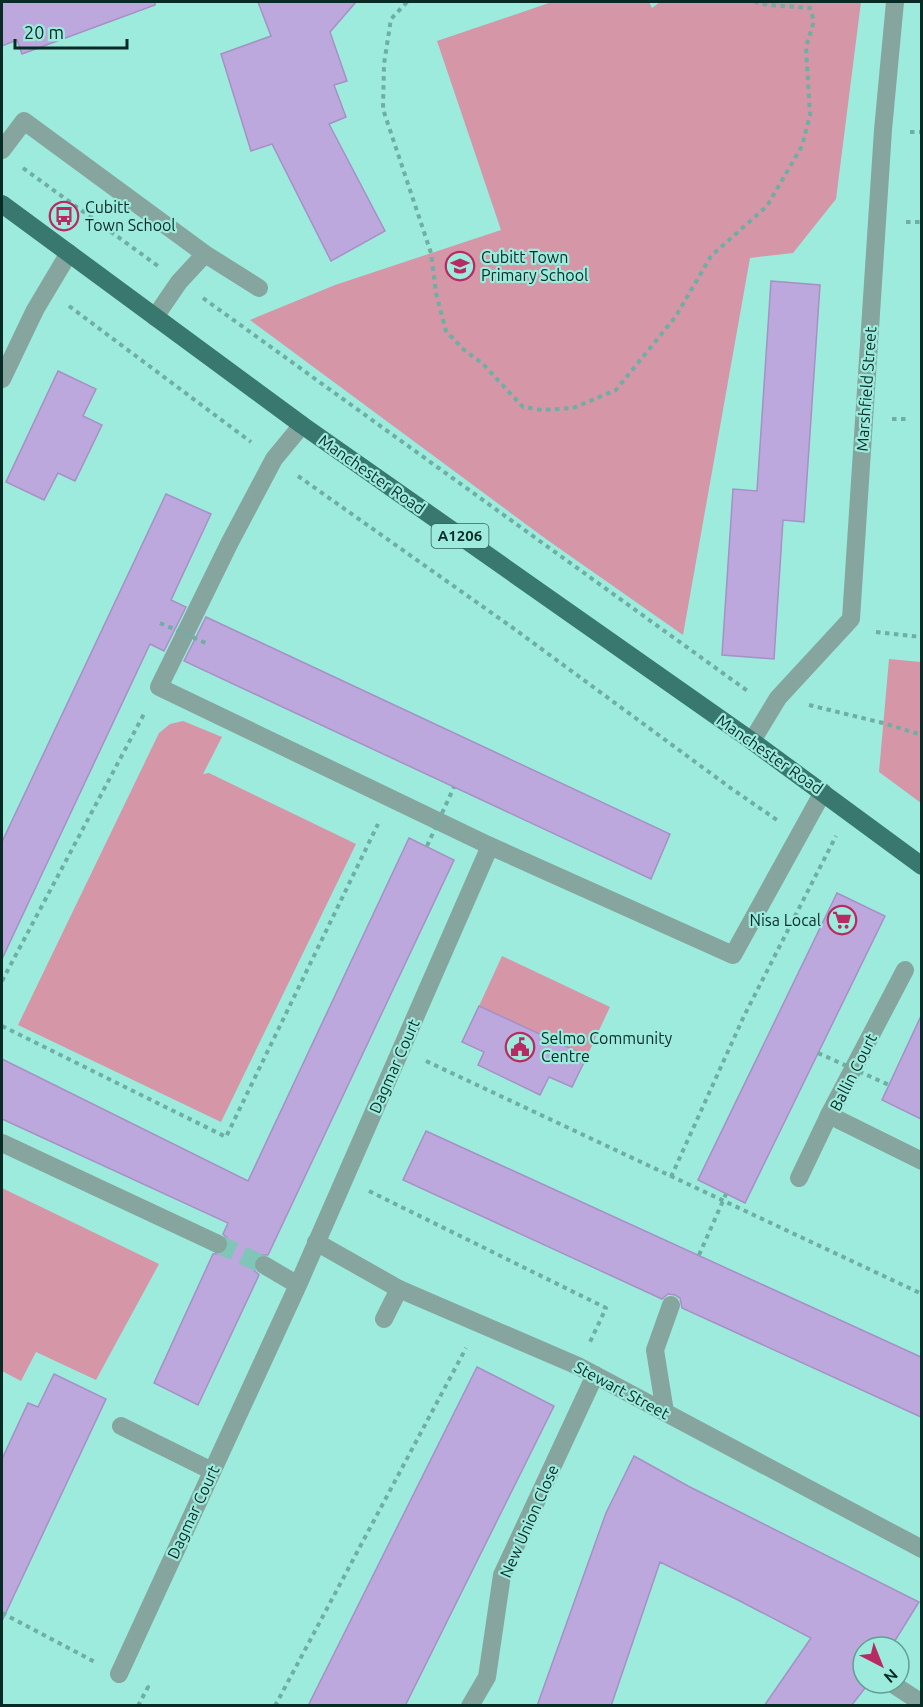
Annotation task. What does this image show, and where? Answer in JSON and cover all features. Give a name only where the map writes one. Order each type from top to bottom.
[{"type":"main road","name":"Manchester Road","points":[[2,204],[302,425],[752,741],[921,866]]},
{"type":"street","name":"Marshfield Street","points":[[752,741],[778,698],[851,619],[883,130],[895,2]]},
{"type":"street","points":[[2,150],[24,121],[205,255],[259,288]]},
{"type":"street","points":[[2,379],[34,310],[69,254]]},
{"type":"street","points":[[155,317],[179,282],[205,255]]},
{"type":"street","points":[[302,425],[274,459],[230,542],[159,687],[490,846],[733,955],[823,792]]},
{"type":"street","name":"Dagmar Court","points":[[119,1674],[298,1286],[490,846]]},
{"type":"street","name":"Ballin Court","points":[[905,970],[829,1115],[921,1161]]},
{"type":"street","points":[[799,1178],[829,1115]]},
{"type":"street","points":[[2,1143],[218,1244]]},
{"type":"street","name":"Stewart Street","points":[[316,1242],[399,1289],[578,1366],[921,1549]]},
{"type":"street","points":[[264,1265],[298,1286]]},
{"type":"street","points":[[384,1319],[399,1289]]},
{"type":"street","points":[[665,1412],[655,1350],[671,1305]]},
{"type":"street","name":"New Union Close","points":[[470,1706],[487,1677],[502,1575],[595,1375]]},
{"type":"street","points":[[120,1426],[212,1471]]},
{"type":"path","points":[[407,2],[391,19],[384,64],[383,109],[431,253],[436,292],[446,331],[464,350],[482,363],[524,407],[542,410],[573,408],[616,390],[676,316],[711,256],[767,206],[802,146],[810,115],[806,47],[814,21],[810,8],[755,2]]},
{"type":"path","points":[[20,166],[752,694],[883,723],[921,735]]},
{"type":"path","points":[[47,290],[274,459],[799,835]]},
{"type":"path","points":[[160,623],[208,644]]},
{"type":"path","points":[[842,628],[921,637]]},
{"type":"path","points":[[2,981],[159,687]]},
{"type":"path","points":[[427,846],[454,787]]},
{"type":"path","points":[[2,1026],[226,1137],[391,799]]},
{"type":"path","points":[[671,1177],[744,1016],[849,811]]},
{"type":"path","points":[[401,1049],[921,1294]]},
{"type":"path","points":[[818,1053],[889,1085]]},
{"type":"path","points":[[344,1178],[606,1308],[578,1366]]},
{"type":"path","points":[[699,1255],[726,1194]]},
{"type":"path","points":[[275,1706],[480,1324]]},
{"type":"path","points":[[2,1612],[119,1674]]},
{"type":"shaded area","points":[[552,2],[649,2],[652,8],[660,2],[861,2],[836,199],[793,253],[750,258],[683,635],[546,539],[250,320],[335,285],[501,230],[437,41]]},
{"type":"shaded area","points":[[889,659],[921,662],[921,803],[879,772]]},
{"type":"shaded area","points":[[183,721],[222,737],[203,774],[209,773],[356,844],[221,1122],[18,1025],[159,733],[170,724]]},
{"type":"shaded area","points":[[502,956],[610,1007],[587,1056],[479,1006]]},
{"type":"shaded area","points":[[2,1188],[159,1264],[96,1380],[36,1352],[21,1381],[2,1371]]},
{"type":"building","points":[[2,2],[155,2],[155,5],[22,54],[17,40],[2,46]]},
{"type":"building","points":[[258,2],[356,2],[330,32],[347,81],[334,85],[346,117],[329,124],[385,231],[331,261],[272,144],[251,151],[221,54],[271,36]]},
{"type":"building","points":[[771,281],[820,285],[804,522],[783,520],[774,659],[722,655],[733,489],[757,491]]},
{"type":"building","points":[[58,371],[96,389],[83,416],[102,425],[75,481],[58,473],[44,500],[6,482]]},
{"type":"building","points":[[166,494],[211,514],[171,600],[186,607],[164,651],[150,644],[2,959],[2,842]]},
{"type":"building","points":[[206,617],[670,834],[651,879],[184,661]]},
{"type":"building","points":[[409,838],[454,860],[268,1255],[259,1255],[254,1260],[254,1270],[259,1275],[198,1405],[154,1383],[213,1254],[224,1253],[228,1248],[227,1238],[223,1234],[228,1223],[2,1119],[2,1059],[248,1181]]},
{"type":"building","points":[[837,893],[885,916],[745,1203],[698,1180]]},
{"type":"building","name":"Selmo Community Centre","points":[[479,1006],[587,1056],[572,1087],[549,1077],[540,1095],[478,1065],[484,1052],[462,1042]]},
{"type":"building","points":[[921,1016],[921,1119],[882,1100]]},
{"type":"building","points":[[426,1131],[921,1357],[921,1417],[682,1308],[680,1298],[675,1295],[668,1294],[662,1299],[403,1180]]},
{"type":"building","points":[[477,1367],[554,1406],[405,1706],[308,1706]]},
{"type":"building","points":[[54,1374],[106,1399],[2,1621],[2,1459],[28,1403],[38,1407]]},
{"type":"building","points":[[634,1456],[688,1486],[919,1602],[898,1635],[851,1635],[851,1695],[860,1695],[851,1706],[764,1706],[811,1638],[660,1562],[611,1706],[537,1706],[606,1513]]},
{"type":"tunnel","points":[[218,1244],[264,1265]]},
{"type":"place","name":"Cubitt Town School","points":[[64,216]]},
{"type":"place","name":"Cubitt Town Primary School","points":[[460,266]]},
{"type":"place","name":"Nisa Local","points":[[842,920]]},
{"type":"place","name":"Selmo Community Centre","points":[[520,1047]]}]
